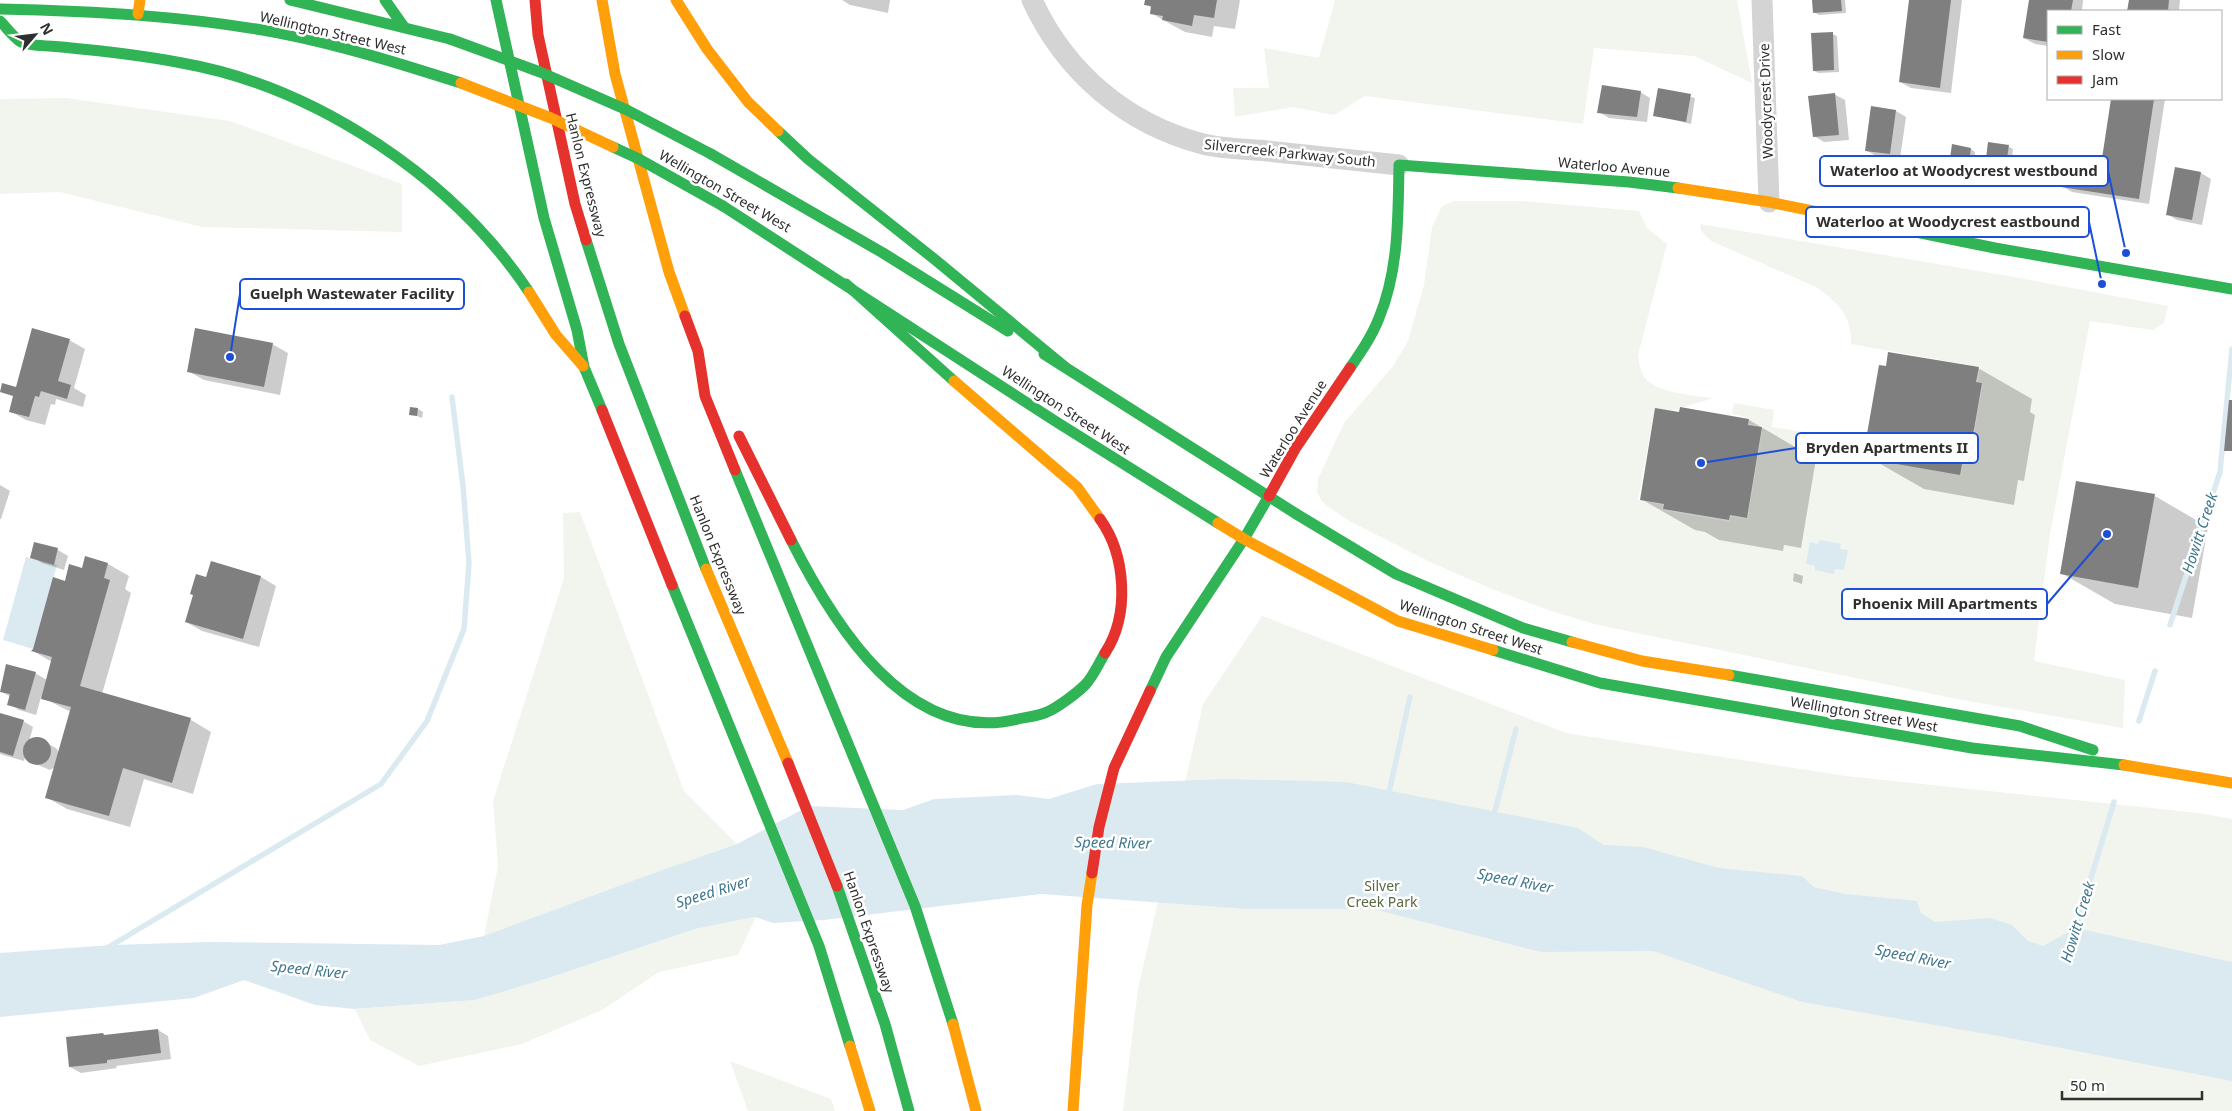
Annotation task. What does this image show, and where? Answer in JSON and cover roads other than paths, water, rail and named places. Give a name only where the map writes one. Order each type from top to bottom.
[{"type":"main road","points":[[138,14],[140,0]]},
{"type":"main road","name":"Wellington Street West","points":[[290,0],[450,40],[540,72],[627,110],[776,190],[883,253],[1396,574],[1523,628],[1642,661],[1824,690],[2020,726],[2146,768]]},
{"type":"main road","points":[[384,0],[404,28]]},
{"type":"main road","points":[[496,0],[544,218],[577,330],[584,367],[819,946],[870,1111]]},
{"type":"main road","name":"Hanlon Expressway","points":[[535,0],[538,35],[575,204],[618,344],[699,551],[799,788],[854,931],[885,1024],[909,1111]]},
{"type":"main road","points":[[602,0],[615,74],[669,272],[698,351],[716,386]]},
{"type":"main road","points":[[676,0],[707,49],[748,102],[795,147],[865,206],[941,264],[1064,367]]},
{"type":"main road","name":"Wellington Street West","points":[[0,9],[83,10],[138,14],[278,33],[374,56],[461,83],[551,118],[639,158],[723,206],[1055,421],[1244,539],[1398,621],[1600,683],[1972,748],[2146,768],[2232,783]]},
{"type":"main road","points":[[0,21],[22,43],[133,54],[185,63],[236,76],[285,94],[332,117],[378,144],[420,175],[460,210],[496,249],[528,290],[556,335],[584,367]]},
{"type":"main road","name":"Waterloo Avenue","points":[[1073,1111],[1087,905],[1099,827],[1114,768],[1166,657],[1244,539],[1282,470],[1364,346],[1382,312],[1390,285],[1399,165],[1629,182],[1769,202],[1996,248],[2232,289]]},
{"type":"main road","points":[[732,421],[798,554],[830,608],[863,655],[893,686],[924,707],[961,720],[1002,723],[1048,712],[1086,684],[1109,648],[1122,609],[1120,568],[1107,529],[1077,487],[1040,453],[995,418],[846,284]]},
{"type":"main road","points":[[698,351],[706,396],[713,419],[863,776],[915,906],[950,1012],[976,1111]]},
{"type":"street","name":"Silvercreek Parkway South","points":[[1032,0],[1042,21],[1062,52],[1086,79],[1130,113],[1167,132],[1205,144],[1399,165]]},
{"type":"street","name":"Woodycrest Drive","points":[[1762,0],[1769,202]]},
{"type":"water","points":[[1820,540],[1841,544],[1840,549],[1848,550],[1844,570],[1835,569],[1834,574],[1815,570],[1815,566],[1806,564],[1810,542],[1818,544]]},
{"type":"water","points":[[26,557],[57,565],[33,649],[3,640]]},
{"type":"water","name":"Speed River","points":[[1225,779],[1346,782],[1578,828],[1604,845],[1643,847],[1719,868],[1802,876],[1814,887],[1845,894],[1917,901],[1921,913],[1935,922],[1990,918],[2012,925],[2028,941],[2043,946],[2076,928],[2232,962],[2232,1081],[2004,1037],[1802,1002],[1653,951],[1541,952],[1373,909],[1248,909],[1041,894],[824,920],[773,923],[755,917],[695,929],[475,1000],[354,1009],[315,1005],[244,980],[194,998],[0,1017],[0,953],[111,945],[209,942],[439,945],[484,936],[737,844],[809,806],[903,810],[934,799],[1017,795],[1049,799],[1097,784]]},
{"type":"waterway","name":"Howitt Creek","points":[[2170,625],[2220,472],[2232,349]]},
{"type":"waterway","points":[[107,948],[381,784],[427,721],[464,629],[469,563],[463,486],[452,397]]},
{"type":"waterway","name":"Howitt Creek","points":[[2139,721],[2155,671]]},
{"type":"waterway","points":[[1388,797],[1410,697]]},
{"type":"waterway","points":[[1493,819],[1516,729]]},
{"type":"waterway","name":"Howitt Creek","points":[[2074,934],[2114,802]]},
{"type":"place","name":"Waterloo at Woodycrest westbound","points":[[2126,253]]},
{"type":"place","name":"Waterloo at Woodycrest eastbound","points":[[2102,284]]},
{"type":"place","name":"Guelph Wastewater Facility","points":[[230,357]]},
{"type":"place","name":"Bryden Apartments II","points":[[1701,463]]},
{"type":"place","name":"Phoenix Mill Apartments","points":[[2107,534]]},
{"type":"park label","name":"Silver Creek Park","points":[[1382,894]]}]
